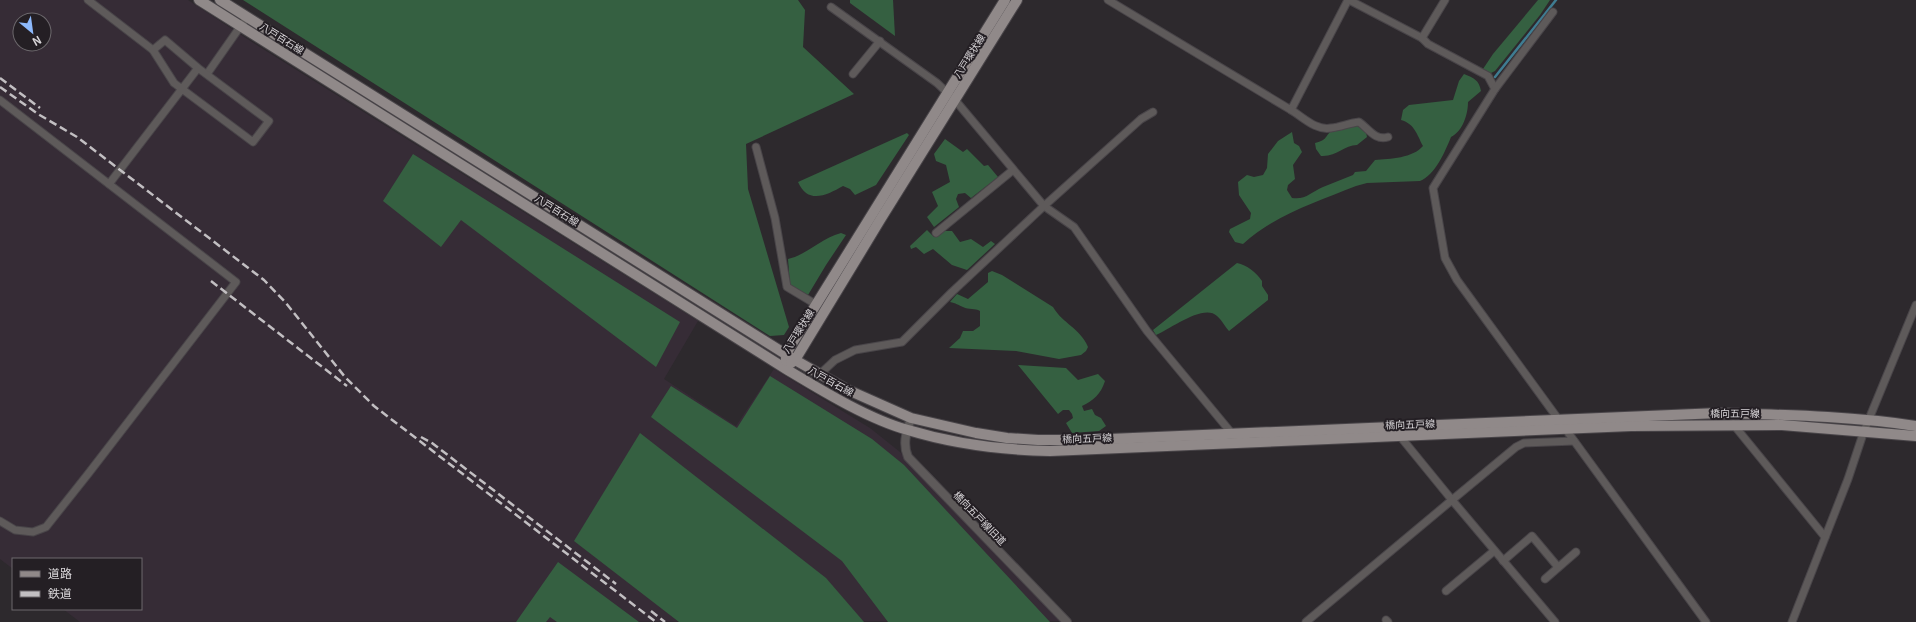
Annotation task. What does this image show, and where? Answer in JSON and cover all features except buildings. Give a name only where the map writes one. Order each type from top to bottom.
[{"type":"main road","name":"八戸百石線","points":[[199,0],[786,369],[840,400],[907,430]]},
{"type":"main road","name":"八戸百石線","points":[[220,0],[791,357],[871,402],[911,418]]},
{"type":"main road","name":"八戸環状線","points":[[791,357],[880,220],[1005,0]]},
{"type":"main road","name":"八戸環状線","points":[[786,369],[817,305],[870,216],[1017,0]]},
{"type":"main road","name":"橋向五戸線","points":[[911,418],[976,433],[1007,438],[1038,440],[1087,440],[1232,432],[1719,413],[1781,414],[1916,426]]},
{"type":"main road","name":"橋向五戸線","points":[[907,430],[977,446],[1027,450],[1086,450],[1631,426],[1733,424],[1782,425],[1916,436]]},
{"type":"street","points":[[88,0],[153,50],[174,83],[252,142],[269,121],[198,68],[165,40],[153,50]]},
{"type":"street","points":[[1108,0],[1291,110],[1318,128],[1330,129],[1349,123],[1359,122],[1376,137],[1382,139],[1388,137]]},
{"type":"street","points":[[1291,110],[1349,0],[1422,38],[1428,44],[1488,76],[1495,89]]},
{"type":"street","points":[[1422,38],[1445,0]]},
{"type":"street","points":[[832,6],[937,83],[951,97],[1044,206],[1074,227],[1147,331],[1240,443]]},
{"type":"street","points":[[1553,12],[1495,89],[1433,188],[1445,258],[1457,280],[1706,622]]},
{"type":"street","points":[[207,74],[247,17]]},
{"type":"street","points":[[853,74],[880,41]]},
{"type":"street","points":[[109,184],[198,68]]},
{"type":"street","points":[[0,100],[236,282],[46,527],[33,532],[15,530],[0,521]]},
{"type":"street","points":[[820,374],[835,360],[855,350],[902,342],[952,292],[1044,206],[1141,119],[1153,112]]},
{"type":"street","points":[[756,147],[775,218],[787,287],[817,305]]},
{"type":"street","points":[[936,233],[1013,170]]},
{"type":"street","points":[[1792,622],[1848,478],[1864,431],[1916,305]]},
{"type":"street","name":"橋向五戸線旧道","points":[[911,418],[907,430],[905,445],[908,457],[1067,622]]},
{"type":"street","points":[[1733,424],[1825,537]]},
{"type":"street","points":[[1393,426],[1494,551],[1555,622]]},
{"type":"street","points":[[1553,430],[1553,442]]},
{"type":"street","points":[[1306,622],[1516,447],[1524,443],[1574,441]]},
{"type":"street","points":[[1503,561],[1532,536],[1558,567]]},
{"type":"street","points":[[1446,591],[1494,551]]},
{"type":"street","points":[[1545,579],[1576,552]]},
{"type":"shaded area","points":[[0,0],[188,0],[255,44],[698,321],[664,379],[736,426],[774,369],[870,428],[900,452],[1060,621],[80,622],[64,610],[142,610],[142,558],[12,558],[12,568],[0,559]]},
{"type":"green space","points":[[243,0],[798,0],[805,10],[803,47],[854,94],[746,144],[748,189],[789,327],[784,335],[770,336]]},
{"type":"green space","points":[[850,0],[893,0],[895,36],[850,3]]},
{"type":"green space","points":[[1538,0],[1550,0],[1540,15],[1495,71],[1491,73],[1483,69],[1493,54]]},
{"type":"green space","points":[[1464,74],[1476,80],[1481,91],[1468,102],[1466,117],[1462,126],[1459,131],[1451,137],[1439,162],[1425,178],[1420,181],[1367,183],[1356,186],[1282,217],[1255,234],[1243,244],[1235,242],[1229,232],[1230,229],[1250,219],[1251,213],[1239,195],[1238,182],[1247,175],[1254,177],[1263,175],[1267,168],[1268,154],[1278,141],[1292,132],[1294,143],[1299,146],[1302,152],[1293,165],[1295,179],[1288,185],[1287,190],[1292,198],[1305,197],[1323,187],[1353,175],[1355,172],[1366,171],[1375,160],[1401,157],[1419,150],[1423,146],[1415,130],[1410,124],[1401,120],[1403,110],[1409,105],[1453,100],[1459,81]]},
{"type":"green space","points":[[1355,125],[1366,132],[1367,137],[1357,145],[1348,147],[1332,155],[1321,156],[1316,149],[1315,143],[1326,138],[1330,132],[1335,129]]},
{"type":"green space","points":[[907,133],[909,135],[876,185],[855,195],[850,189],[843,186],[824,195],[812,196],[807,194],[802,189],[798,182]]},
{"type":"green space","points":[[945,139],[963,152],[967,149],[984,166],[988,165],[998,177],[971,198],[965,193],[958,194],[956,199],[959,207],[934,227],[927,217],[938,206],[932,192],[950,182],[946,165],[936,161],[934,154]]},
{"type":"green space","points":[[413,154],[680,322],[656,367],[461,220],[441,247],[383,201]]},
{"type":"green space","points":[[927,230],[934,237],[942,231],[952,231],[960,242],[971,239],[983,247],[991,241],[995,244],[967,270],[952,265],[933,249],[924,254],[916,247],[911,249],[910,246]]},
{"type":"green space","points":[[841,233],[846,235],[808,295],[790,285],[788,259],[801,254],[834,235]]},
{"type":"green space","points":[[1237,263],[1248,267],[1260,278],[1262,281],[1262,286],[1268,295],[1268,300],[1229,331],[1217,316],[1211,313],[1204,313],[1187,318],[1156,335],[1153,330]]},
{"type":"green space","points":[[992,271],[1002,275],[1053,307],[1062,318],[1081,335],[1088,347],[1086,351],[1081,355],[1059,359],[1016,351],[949,348],[960,338],[963,331],[973,331],[980,326],[980,311],[965,308],[950,302],[957,294],[968,299],[988,282],[988,273]]},
{"type":"green space","points":[[1018,365],[1066,368],[1078,380],[1098,374],[1105,381],[1101,390],[1090,402],[1082,406],[1084,411],[1092,409],[1095,415],[1101,418],[1106,426],[1099,431],[1072,433],[1066,423],[1073,418],[1069,410],[1063,410],[1058,414]]},
{"type":"green space","points":[[770,376],[872,439],[904,465],[1050,622],[888,622],[842,561],[651,417],[671,386],[737,428]]},
{"type":"green space","points":[[640,433],[826,578],[864,622],[679,622],[574,541]]},
{"type":"green space","points":[[558,562],[639,622],[557,622],[550,617],[546,622],[516,622]]},
{"type":"waterway","points":[[1495,77],[1556,0]]},
{"type":"railway","points":[[0,78],[40,108]]},
{"type":"railway","points":[[0,87],[38,114],[77,137],[264,280],[286,303],[345,377],[374,406],[656,622]]},
{"type":"railway","points":[[211,281],[347,386]]},
{"type":"railway","points":[[421,437],[432,443],[616,584]]},
{"type":"railway","points":[[651,611],[665,622]]}]
